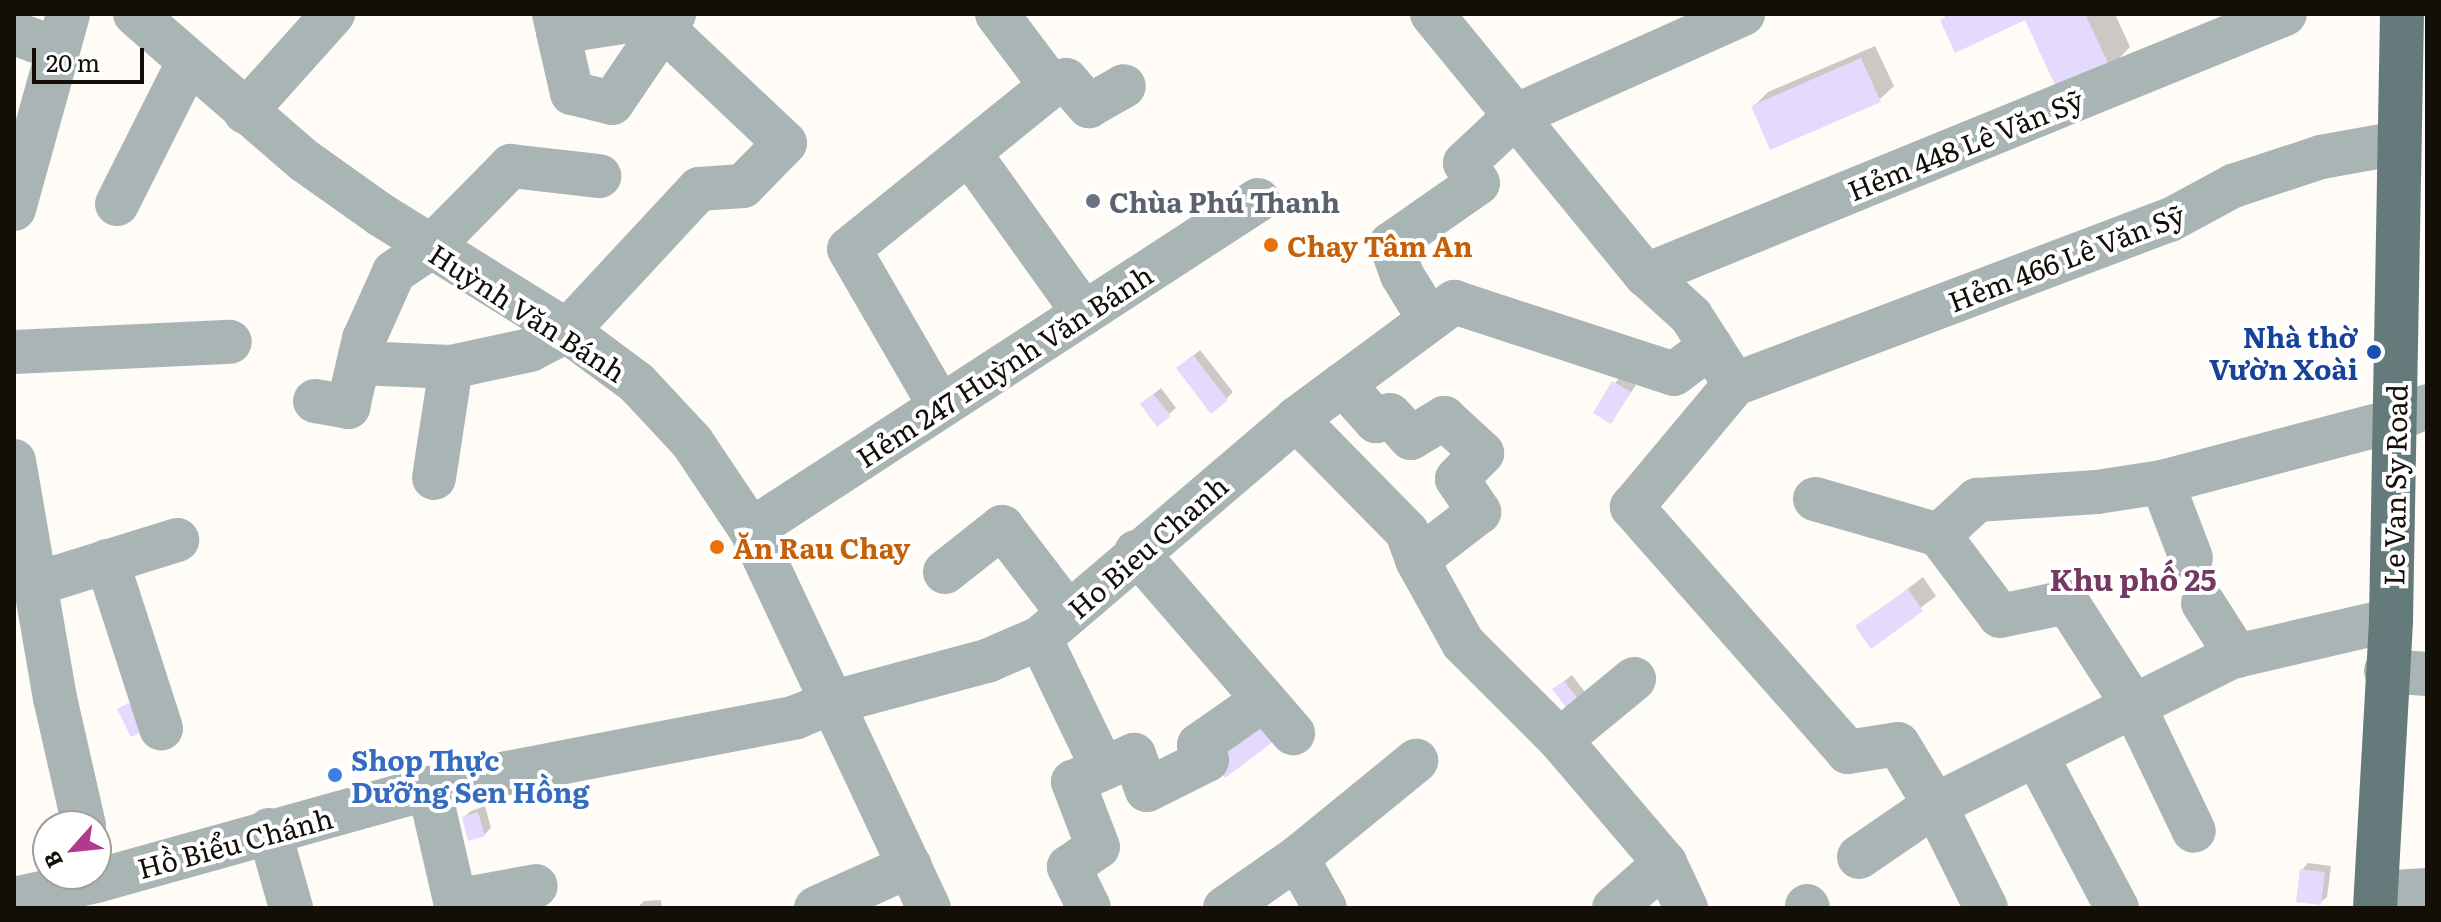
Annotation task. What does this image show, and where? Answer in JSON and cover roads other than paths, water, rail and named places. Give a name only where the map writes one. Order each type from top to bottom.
[{"type":"main road","name":"Le Van Sy Road","points":[[2376,900],[2406,672],[2391,620],[2412,413],[2409,123],[2402,14]]},
{"type":"street","name":"Huỳnh Văn Bánh","points":[[135,14],[305,161],[431,247],[567,331],[637,383],[692,442],[751,530],[929,908]]},
{"type":"street","points":[[245,112],[333,14]]},
{"type":"street","points":[[997,14],[1051,86]]},
{"type":"street","points":[[1432,14],[1646,275],[1691,316],[1735,384]]},
{"type":"street","points":[[1429,319],[1402,275],[1391,244],[1478,183],[1465,163],[1515,116],[1743,14]]},
{"type":"street","name":"Hẻm 448 Lê Văn Sỹ","points":[[1646,275],[2285,14]]},
{"type":"street","points":[[359,363],[451,367],[530,350],[567,331],[699,189],[743,186],[785,143],[668,21],[648,18],[556,23],[572,93],[612,103],[668,21]]},
{"type":"street","points":[[14,33],[62,31],[15,205]]},
{"type":"street","points":[[117,204],[188,63]]},
{"type":"street","points":[[940,406],[849,249],[1051,86],[1066,80],[1089,106],[1124,86]]},
{"type":"street","name":"Hẻm 466 Lê Văn Sỹ","points":[[1935,805],[1898,744],[1848,752],[1632,507],[1735,384],[2170,220],[2233,186],[2409,123]]},
{"type":"street","points":[[970,154],[1084,313]]},
{"type":"street","points":[[315,401],[348,407],[364,339],[394,272],[431,247],[511,166],[599,176]]},
{"type":"street","name":"Hẻm 247 Huỳnh Văn Bánh","points":[[751,530],[1258,200]]},
{"type":"street","name":"Ho Bieu Chanh","points":[[830,703],[965,668],[1054,626],[1136,552],[1296,419],[1454,302],[1674,374],[1711,346]]},
{"type":"street","points":[[14,352],[230,342]]},
{"type":"street","points":[[434,478],[451,367]]},
{"type":"street","points":[[1343,384],[1376,421],[1390,415],[1411,438],[1444,418],[1482,453],[1457,479],[1479,512],[1417,560]]},
{"type":"street","points":[[1939,535],[1977,500],[2069,495],[2162,482],[2412,413]]},
{"type":"street","points":[[1296,419],[1407,532],[1417,560],[1463,643],[1560,740],[1665,863],[1686,908]]},
{"type":"street","points":[[14,461],[20,540],[35,584],[81,810]]},
{"type":"street","points":[[2162,482],[2191,558]]},
{"type":"street","points":[[1815,499],[1939,535],[2000,616],[2067,602],[2135,708],[2194,831]]},
{"type":"street","points":[[945,572],[1002,527],[1054,626],[1102,767]]},
{"type":"street","points":[[35,584],[177,540]]},
{"type":"street","points":[[1136,552],[1293,733]]},
{"type":"street","points":[[107,561],[161,728]]},
{"type":"street","points":[[2203,603],[2237,656]]},
{"type":"street","points":[[1859,857],[1935,805],[2237,656],[2391,620]]},
{"type":"street","points":[[1560,740],[1634,679]]},
{"type":"street","points":[[1089,908],[1069,867],[1098,847],[1073,782],[1134,755],[1147,790],[1207,760],[1199,745],[1263,700]]},
{"type":"street","name":"Hồ Biểu Chánh","points":[[112,872],[429,788],[796,717],[830,703]]},
{"type":"street","points":[[2037,757],[2117,908]]},
{"type":"street","points":[[1225,908],[1297,858],[1416,761]]},
{"type":"street","points":[[429,788],[455,901],[536,886]]},
{"type":"street","points":[[1935,805],[1986,908]]},
{"type":"street","points":[[269,830],[291,908]]},
{"type":"street","points":[[1297,858],[1325,908]]},
{"type":"street","points":[[1614,908],[1665,863]]},
{"type":"street","points":[[816,908],[910,866]]},
{"type":"street","name":"Hồ Biểu Chánh","points":[[14,899],[47,890]]},
{"type":"street","points":[[2376,900],[2427,890]]},
{"type":"place","name":"Chùa Phú Thanh","points":[[1093,201]]},
{"type":"place","name":"Chay Tâm An","points":[[1271,245]]},
{"type":"place","name":"Nhà thờ Vườn Xoài","points":[[2374,352]]},
{"type":"place","name":"Ăn Rau Chay","points":[[717,547]]},
{"type":"place","name":"Shop Thực Dưỡng Sen Hồng","points":[[335,775]]},
{"type":"district","name":"Khu phố 25","points":[[2133,578]]}]
